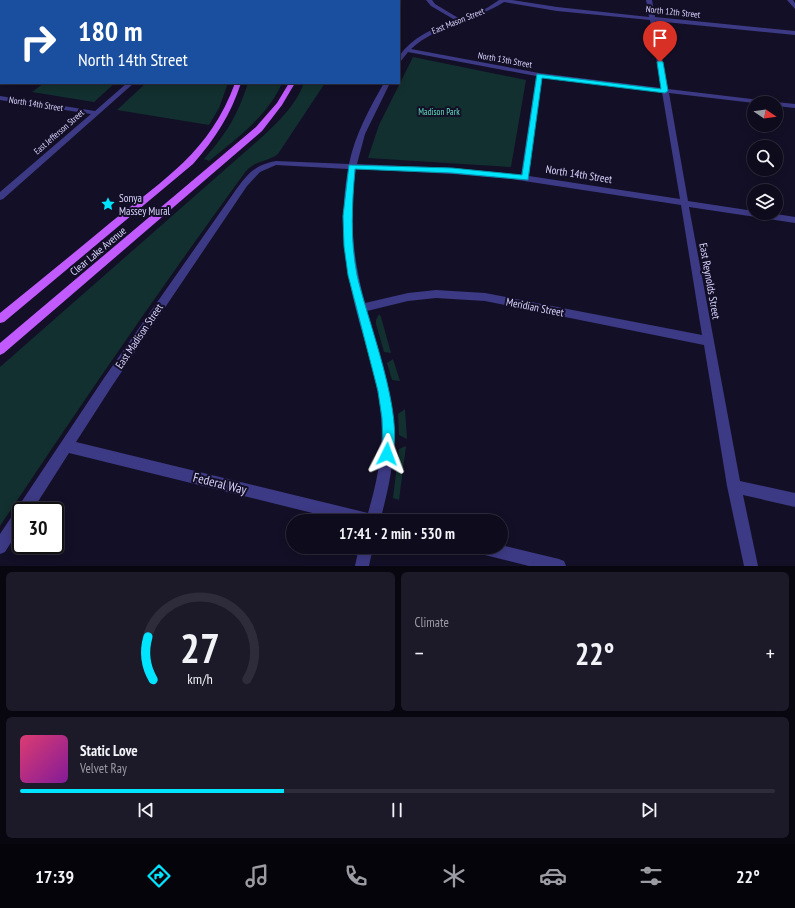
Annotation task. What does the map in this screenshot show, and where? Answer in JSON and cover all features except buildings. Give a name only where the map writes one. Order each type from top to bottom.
[{"type":"main road","name":"Clear Lake Avenue","points":[[0,319],[190,162],[224,120],[238,84]]},
{"type":"main road","name":"Clear Lake Avenue","points":[[0,350],[259,129],[280,104],[291,84]]},
{"type":"street","points":[[429,0],[433,5],[458,20]]},
{"type":"street","name":"East Mason Street","points":[[400,59],[407,50],[429,32],[485,11],[502,0]]},
{"type":"street","name":"North 12th Street","points":[[502,0],[557,9],[795,33]]},
{"type":"street","name":"East Reynolds Street","points":[[649,0],[734,486],[751,566]]},
{"type":"street","points":[[790,0],[795,7]]},
{"type":"street","name":"North 13th Street","points":[[407,50],[539,76],[747,101]]},
{"type":"street","points":[[525,178],[539,76]]},
{"type":"street","name":"East Jefferson Street","points":[[0,197],[130,84]]},
{"type":"street","points":[[375,514],[380,497],[388,442],[387,418],[383,391],[353,275],[348,246],[347,216],[352,166],[362,133],[386,84]]},
{"type":"street","name":"North 14th Street","points":[[0,98],[96,113]]},
{"type":"street","points":[[783,105],[795,106]]},
{"type":"street","name":"North 14th Street","points":[[262,166],[276,163],[352,166],[452,171],[525,178],[795,220]]},
{"type":"street","name":"East Madison Street","points":[[30,502],[112,376],[236,196],[251,175],[262,166]]},
{"type":"street","name":"Meridian Street","points":[[361,308],[408,297],[436,294],[485,297],[708,340]]},
{"type":"street","name":"Federal Way","points":[[66,446],[345,514]]},
{"type":"street","points":[[734,486],[795,500]]},
{"type":"street","points":[[0,547],[12,529]]},
{"type":"street","points":[[362,566],[365,554]]},
{"type":"street","points":[[508,554],[559,566]]},
{"type":"green space","name":"Madison Park","points":[[413,57],[526,80],[511,167],[368,158],[379,125]]},
{"type":"green space","points":[[43,84],[114,84],[94,102],[32,92]]},
{"type":"green space","points":[[145,84],[228,84],[219,108],[209,125],[117,110]]},
{"type":"green space","points":[[248,84],[282,84],[268,106],[250,126],[209,161],[204,159],[225,132],[240,105]]},
{"type":"green space","points":[[304,84],[324,84],[278,154],[250,167],[246,171],[121,347],[16,502],[12,502],[12,508],[0,526],[0,367],[262,137],[281,119],[292,106]]},
{"type":"green space","points":[[379,314],[391,353],[384,352],[376,324]]},
{"type":"green space","points":[[393,359],[400,381],[392,380],[387,363]]},
{"type":"green space","points":[[405,409],[407,439],[399,435],[398,414]]},
{"type":"green space","points":[[406,446],[399,500],[393,498],[399,449]]},
{"type":"place","name":"Sonya Massey Mural","points":[[108,204]]},
{"type":"route","points":[[387,454],[387,418],[383,391],[353,275],[348,246],[347,216],[352,166],[452,171],[525,178],[539,76],[665,91],[660,62]]}]
